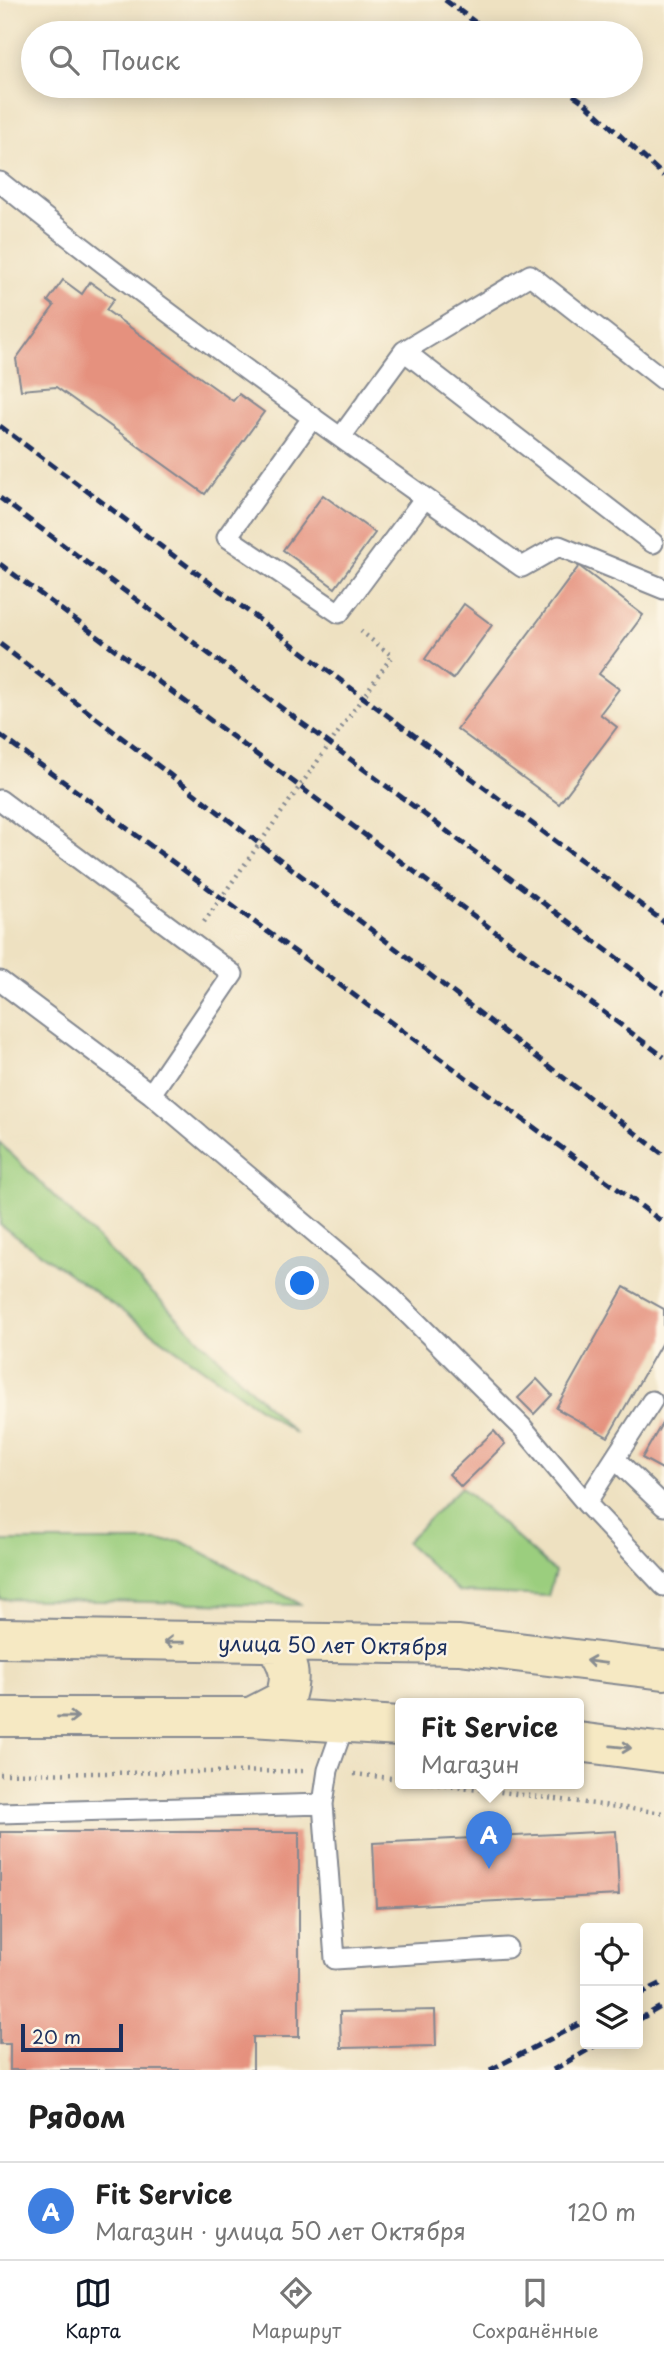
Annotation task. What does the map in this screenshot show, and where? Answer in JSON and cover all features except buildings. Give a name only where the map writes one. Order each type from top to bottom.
[{"type":"main road","name":"улица 50 лет Октября","points":[[0,1638],[458,1645],[664,1670]]},
{"type":"main road","points":[[251,1717],[284,1700],[290,1683],[288,1664],[275,1644]]},
{"type":"main road","points":[[0,1717],[251,1717],[395,1726]]},
{"type":"main road","points":[[584,1743],[664,1753]]},
{"type":"lane","points":[[0,182],[60,230],[424,499],[522,567],[559,546],[664,589]]},
{"type":"lane","points":[[341,436],[404,351],[530,275],[664,380]]},
{"type":"lane","points":[[404,351],[653,543]]},
{"type":"lane","points":[[313,417],[227,537],[339,613],[424,499]]},
{"type":"lane","points":[[0,800],[191,940],[233,974],[151,1094]]},
{"type":"lane","points":[[0,981],[151,1094],[390,1296],[522,1427],[586,1503],[664,1586]]},
{"type":"lane","points":[[586,1503],[652,1401]]},
{"type":"lane","points":[[615,1459],[664,1506]]},
{"type":"lane","points":[[345,1722],[328,1770],[323,1804],[335,1959],[507,1948]]},
{"type":"lane","points":[[0,1813],[323,1804]]},
{"type":"path","points":[[191,940],[392,656],[339,613]]},
{"type":"path","points":[[0,1773],[328,1770],[395,1778]]},
{"type":"path","points":[[478,1789],[664,1813]]},
{"type":"green space","points":[[0,1143],[296,1434],[0,1225]]},
{"type":"green space","points":[[461,1487],[555,1572],[548,1596],[459,1592],[406,1542]]},
{"type":"green space","points":[[0,1541],[181,1541],[302,1605],[0,1599]]},
{"type":"railway","points":[[445,0],[474,21]]},
{"type":"railway","points":[[578,98],[664,176]]},
{"type":"railway","points":[[0,426],[664,922]]},
{"type":"railway","points":[[0,498],[664,993]]},
{"type":"railway","points":[[0,564],[664,1057]]},
{"type":"railway","points":[[0,644],[664,1155]]},
{"type":"railway","points":[[0,735],[664,1223]]},
{"type":"railway","points":[[643,1992],[664,1982]]},
{"type":"railway","points":[[643,2017],[664,2005]]},
{"type":"railway","points":[[490,2070],[580,2024]]},
{"type":"railway","points":[[553,2070],[589,2049]]},
{"type":"place","name":"Fit Service","points":[[489,1869]]}]
